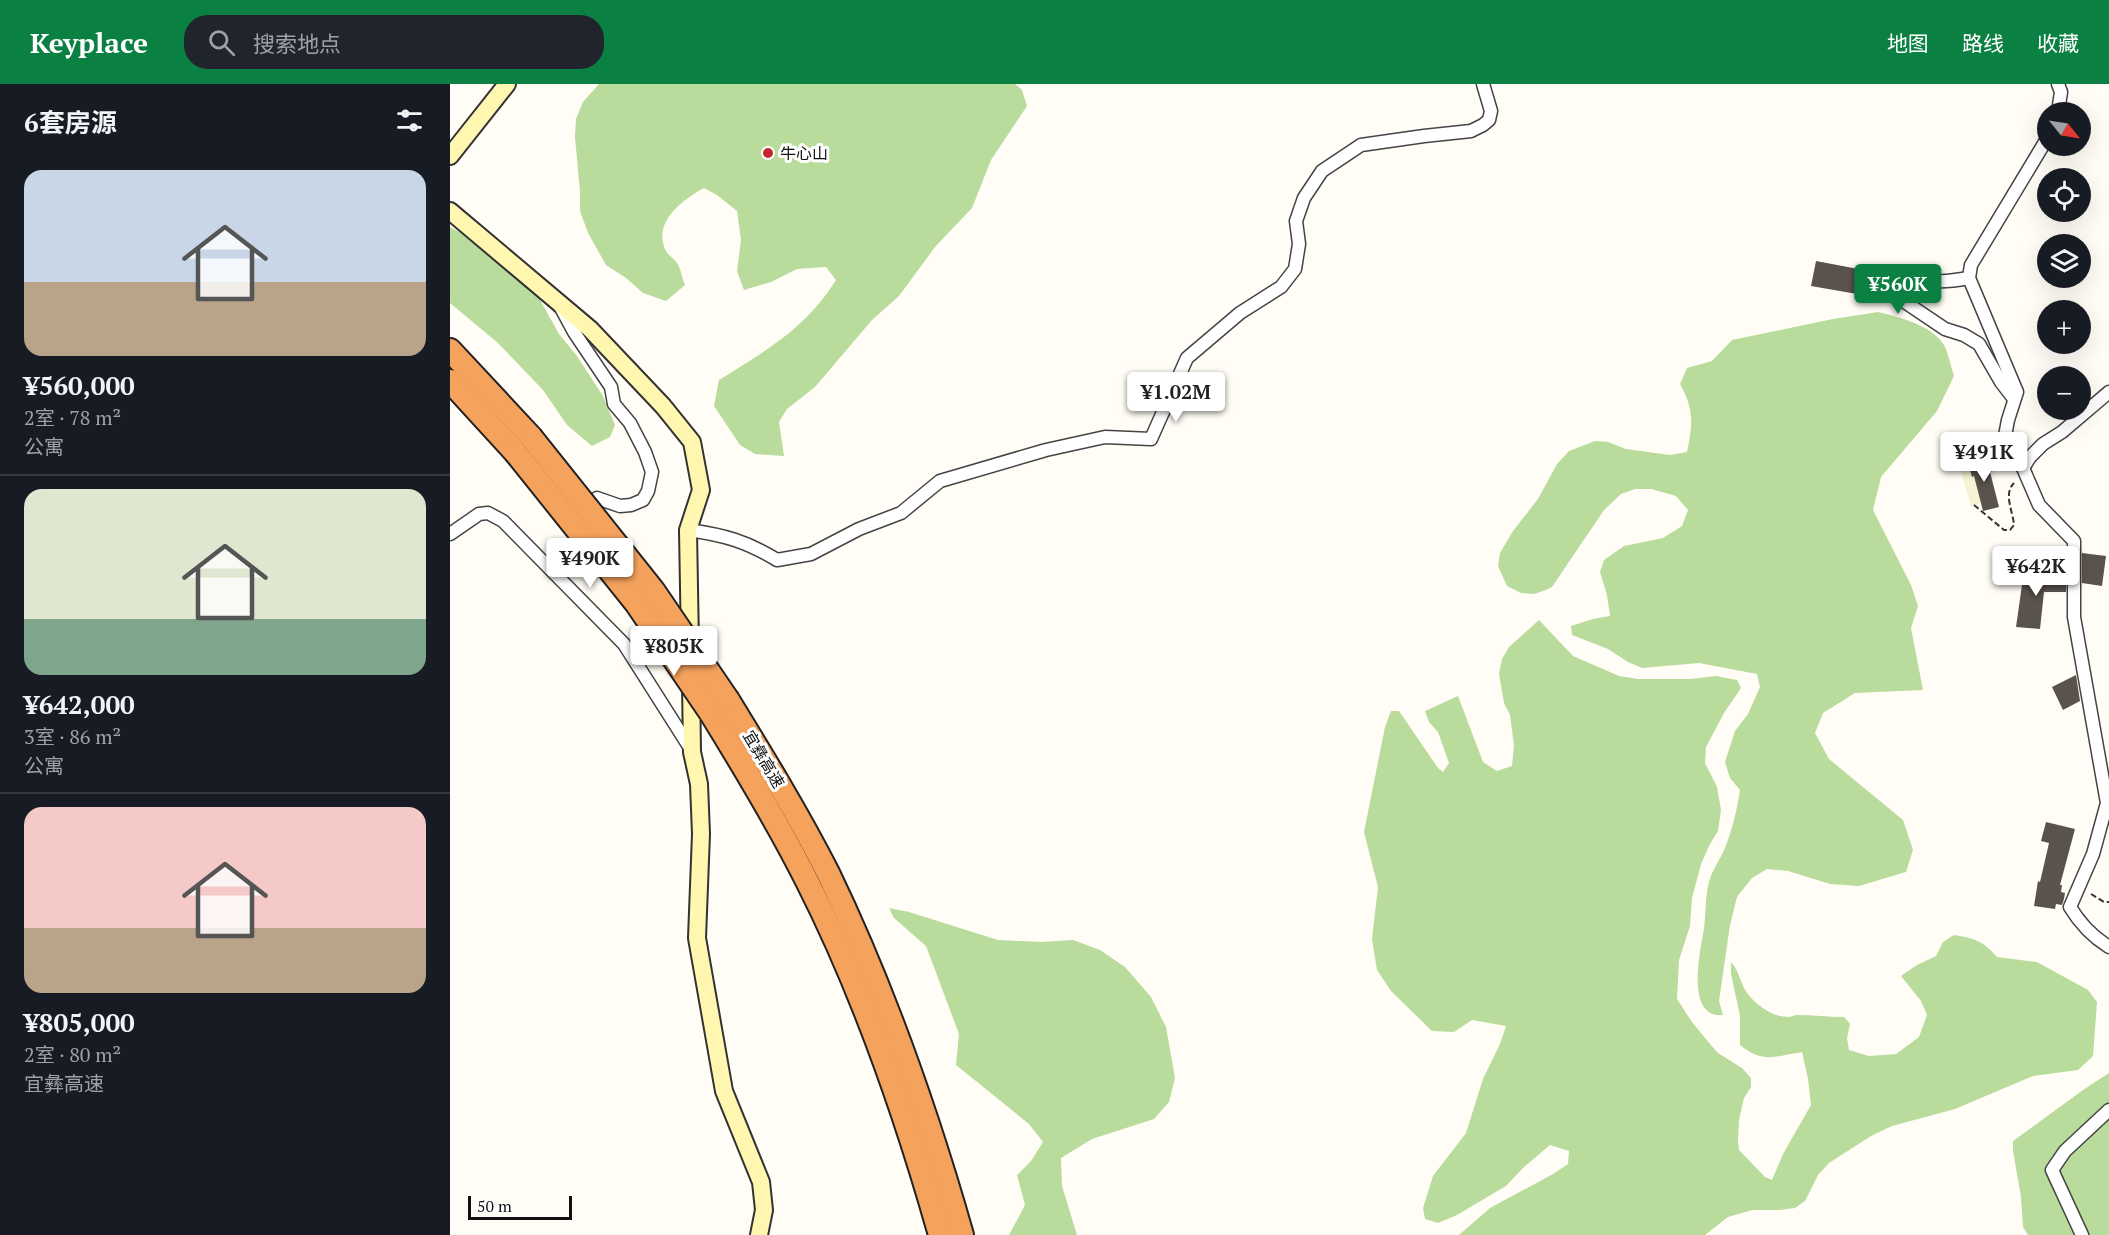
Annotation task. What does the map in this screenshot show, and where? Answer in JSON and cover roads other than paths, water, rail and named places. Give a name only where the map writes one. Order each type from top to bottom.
[{"type":"highway","name":"宜彝高速","points":[[450,350],[523,445],[636,603],[719,706],[796,815],[828,874],[856,936],[907,1063],[930,1128],[962,1235]]},
{"type":"highway","name":"宜彝高速","points":[[450,381],[523,445]]},
{"type":"highway","name":"宜彝高速","points":[[719,706],[808,883],[836,945],[887,1071],[940,1235]]},
{"type":"main road","points":[[450,156],[507,84]]},
{"type":"main road","points":[[450,211],[590,329],[663,406],[692,442],[701,490],[688,530],[692,752],[699,784],[701,834],[697,938],[724,1091],[761,1182],[764,1210],[759,1235]]},
{"type":"street","points":[[688,530],[732,537],[777,560],[811,554],[860,529],[901,513],[940,481],[1046,450],[1105,437],[1151,439],[1187,358],[1240,313],[1281,286],[1295,269],[1299,244],[1296,221],[1304,198],[1322,171],[1361,145],[1471,131],[1483,125],[1489,120],[1491,111],[1483,84]]},
{"type":"street","points":[[2058,84],[2061,92],[2060,102]]},
{"type":"street","points":[[2037,155],[1971,265],[1969,278],[2017,392],[2005,436],[2023,468],[2038,505],[2074,541],[2074,617],[2107,803],[2093,854],[2070,907],[2078,920],[2109,947]]},
{"type":"street","points":[[1969,278],[1935,281],[1905,276],[1893,278],[1890,282],[1891,290],[1896,296],[1945,328],[1979,344],[2001,382],[2014,399]]},
{"type":"street","points":[[557,301],[574,332],[611,387],[614,404],[630,423],[645,452],[652,472],[648,491],[643,500],[631,505],[620,506],[597,498]]},
{"type":"street","points":[[2023,468],[2043,444],[2062,432],[2109,392]]},
{"type":"street","points":[[450,534],[479,514],[488,513],[502,521],[624,644],[692,752]]},
{"type":"street","points":[[2082,1235],[2052,1170],[2065,1151],[2109,1110]]},
{"type":"place","name":"牛心山","points":[[768,153]]}]
